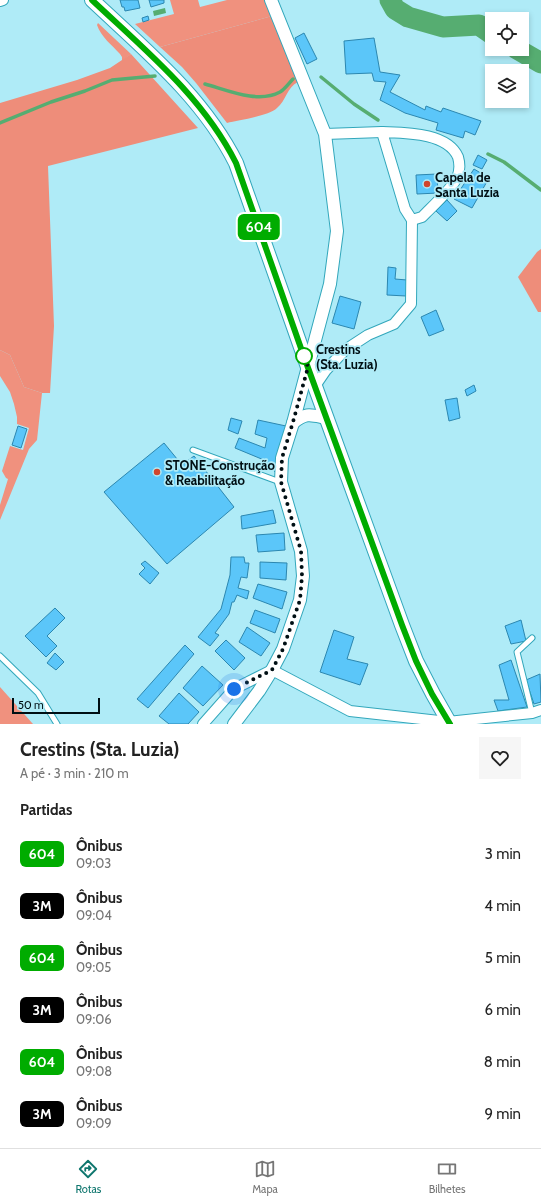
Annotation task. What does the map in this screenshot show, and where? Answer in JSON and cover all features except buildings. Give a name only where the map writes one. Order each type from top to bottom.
[{"type":"main road","points":[[92,0],[177,80],[226,143],[238,169],[326,418],[416,661],[432,694],[449,723]]},
{"type":"street","points":[[234,724],[259,691],[272,670],[283,649],[300,600],[302,576],[301,551],[281,482],[282,458],[330,284],[337,231],[325,134],[271,0]]},
{"type":"street","points":[[325,134],[382,132],[409,133],[425,135],[449,146],[457,155],[459,161],[460,167],[456,179],[422,217],[412,220]]},
{"type":"street","points":[[293,422],[326,370],[345,350],[368,335],[394,324],[411,304],[412,220],[405,209],[382,132]]},
{"type":"street","points":[[293,422],[304,415],[314,415],[326,418]]},
{"type":"street","points":[[272,670],[350,711],[449,723],[537,712]]},
{"type":"street","points":[[203,724],[234,689],[272,670]]},
{"type":"lane","points":[[193,450],[281,482]]},
{"type":"lane","points":[[532,638],[517,652],[537,712]]},
{"type":"lane","points":[[0,656],[38,693],[57,724]]},
{"type":"shaded area","points":[[170,0],[198,0],[200,7],[227,0],[265,0],[272,16],[160,47],[135,24],[174,14]]},
{"type":"shaded area","points":[[165,8],[166,13],[154,16],[153,11]]},
{"type":"shaded area","points":[[272,16],[298,82],[291,87],[283,102],[277,108],[261,115],[227,123],[182,67],[160,47]]},
{"type":"shaded area","points":[[98,23],[131,54],[122,61],[120,54],[101,33],[97,25]]},
{"type":"shaded area","points":[[131,54],[198,128],[48,166],[54,326],[50,393],[42,393],[24,387],[10,355],[0,350],[0,103],[77,80],[110,68]]},
{"type":"shaded area","points":[[541,249],[541,312],[538,312],[518,277]]},
{"type":"shaded area","points":[[0,350],[10,355],[24,387],[42,393],[37,440],[29,449],[0,520],[0,505],[8,479],[2,471],[10,446],[23,450],[29,428],[17,424],[17,417],[10,392],[0,376]]},
{"type":"shaded area","points":[[0,687],[33,724],[0,724]]},
{"type":"waterway","points":[[390,0],[395,9],[408,17],[443,27],[479,25],[485,29]]},
{"type":"waterway","points":[[529,56],[541,63]]},
{"type":"waterway","points":[[0,123],[51,102],[112,80],[155,76]]},
{"type":"waterway","points":[[321,77],[354,104],[378,120]]},
{"type":"waterway","points":[[205,84],[242,95],[262,97],[280,92],[293,79]]},
{"type":"waterway","points":[[488,154],[504,162],[541,190]]},
{"type":"bus line","name":"604","points":[[92,0],[177,80],[222,138],[236,163],[303,354],[402,625],[416,661],[432,694],[450,724]]},
{"type":"place","name":"Capela de Santa Luzia","points":[[427,184]]},
{"type":"place","name":"Crestins (Sta. Luzia)","points":[[304,356]]},
{"type":"place","name":"STONE-Construção & Reabilitação","points":[[157,472]]},
{"type":"route","points":[[234,689],[272,670],[283,649],[300,600],[302,576],[301,551],[281,482],[282,458],[308,367],[303,354],[304,356]]}]
